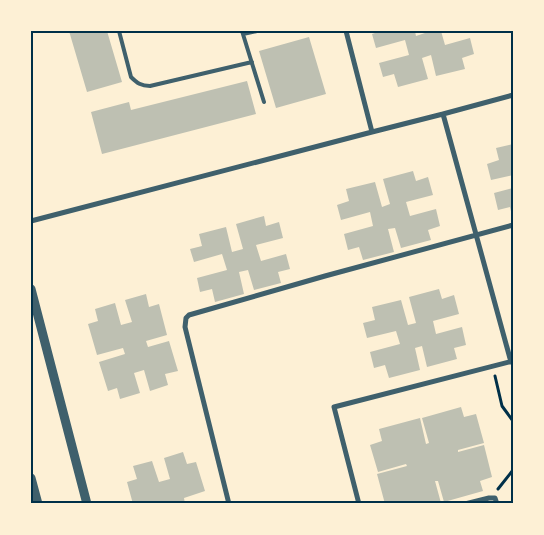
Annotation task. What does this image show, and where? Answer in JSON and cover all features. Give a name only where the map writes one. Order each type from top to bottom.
[{"type":"street","points":[[346,31],[372,132]]},
{"type":"street","points":[[31,221],[513,95]]},
{"type":"street","points":[[360,504],[334,407],[512,362],[443,114]]},
{"type":"street","points":[[229,504],[185,327],[186,318],[189,315],[513,225]]},
{"type":"street","points":[[31,289],[87,504]]},
{"type":"street","points":[[31,478],[38,504]]},
{"type":"street","points":[[465,504],[489,498],[495,498],[498,504]]},
{"type":"lane","points":[[119,31],[132,77],[136,82],[144,86],[252,62]]},
{"type":"lane","points":[[256,31],[243,33],[264,102]]},
{"type":"path","points":[[492,366],[502,406],[513,421]]},
{"type":"building","points":[[69,31],[107,31],[122,82],[87,92]]},
{"type":"building","points":[[381,31],[415,31],[416,36],[425,33],[425,31],[441,31],[445,45],[470,38],[474,54],[462,58],[465,69],[436,76],[431,55],[422,58],[428,79],[398,87],[394,74],[383,77],[379,63],[409,55],[405,40],[376,48],[372,34]]},
{"type":"building","points":[[309,37],[326,94],[276,108],[259,51]]},
{"type":"building","points":[[247,81],[256,114],[102,154],[91,112],[129,102],[131,110]]},
{"type":"building","points":[[513,144],[513,175],[491,180],[487,164],[499,160],[496,148]]},
{"type":"building","points":[[413,171],[416,181],[428,177],[433,195],[406,202],[410,216],[436,209],[440,226],[428,230],[431,240],[401,248],[395,228],[388,229],[394,252],[363,260],[359,247],[348,250],[344,234],[373,226],[370,212],[341,220],[337,205],[349,201],[346,189],[375,182],[382,207],[390,204],[383,179]]},
{"type":"building","points":[[513,188],[512,216],[510,207],[498,210],[494,193]]},
{"type":"building","points":[[264,216],[266,226],[279,222],[283,238],[256,245],[261,261],[286,254],[290,269],[278,272],[281,283],[254,290],[248,270],[239,272],[244,294],[215,302],[212,289],[200,292],[197,278],[227,270],[222,254],[194,262],[190,249],[202,246],[199,234],[226,227],[232,252],[243,249],[236,224]]},
{"type":"building","points":[[439,289],[442,299],[454,295],[459,314],[433,321],[436,334],[462,327],[466,345],[454,348],[457,359],[427,367],[422,346],[415,348],[420,370],[389,378],[385,365],[374,368],[370,352],[400,344],[396,331],[367,338],[363,323],[375,320],[372,307],[401,300],[408,325],[416,323],[409,297]]},
{"type":"building","points":[[146,294],[149,307],[159,304],[167,335],[146,341],[148,347],[169,341],[178,371],[165,374],[168,385],[150,391],[144,370],[134,373],[140,393],[120,399],[117,388],[108,391],[99,362],[125,354],[123,348],[97,355],[88,324],[98,321],[95,309],[115,303],[121,325],[132,322],[125,300]]},
{"type":"building","points":[[461,407],[464,417],[476,414],[484,443],[458,450],[458,452],[484,445],[492,477],[480,481],[483,491],[444,502],[438,481],[435,481],[441,503],[397,504],[396,502],[385,504],[377,474],[407,466],[406,464],[378,472],[370,445],[382,441],[379,429],[420,418],[426,444],[429,443],[422,418]]},
{"type":"building","points":[[183,452],[187,464],[196,462],[205,491],[184,498],[185,504],[133,504],[127,482],[137,479],[133,466],[152,461],[159,482],[170,479],[164,458]]}]
